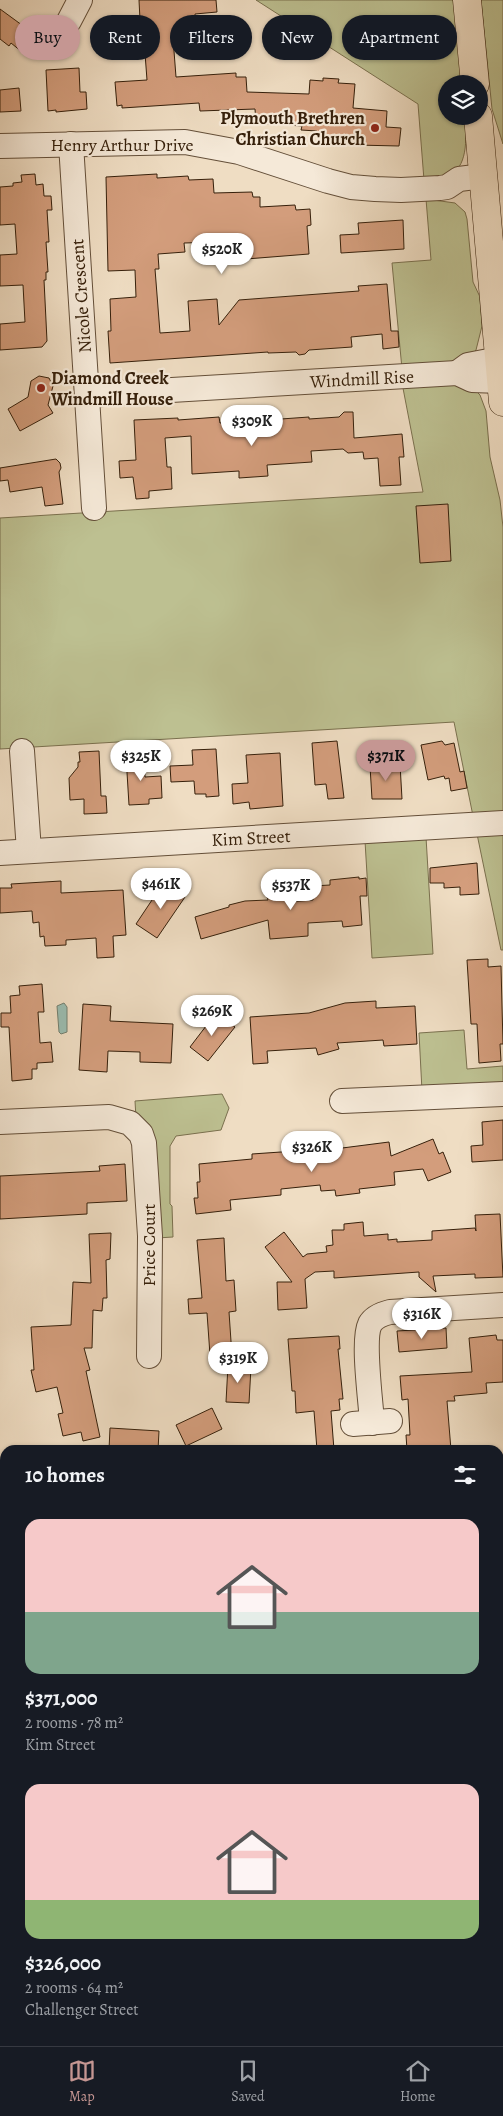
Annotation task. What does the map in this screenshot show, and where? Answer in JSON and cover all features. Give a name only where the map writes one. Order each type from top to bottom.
[{"type":"main road","points":[[467,0],[474,75]]},
{"type":"main road","points":[[479,125],[501,381]]},
{"type":"street","name":"Henry Arthur Drive","points":[[0,146],[184,142],[239,152],[352,187],[401,190],[447,187],[458,192],[484,184]]},
{"type":"street","name":"Nicole Crescent","points":[[71,144],[94,508]]},
{"type":"street","name":"Windmill Rise","points":[[87,396],[456,373],[472,380],[501,381]]},
{"type":"street","points":[[22,751],[29,851]]},
{"type":"street","name":"Kim Street","points":[[0,853],[503,823]]},
{"type":"street","points":[[342,1102],[503,1094]]},
{"type":"street","name":"Price Court","points":[[0,1122],[109,1117],[125,1120],[141,1134],[146,1154],[150,1222],[149,1356]]},
{"type":"street","points":[[372,1423],[367,1340],[369,1326],[374,1319],[390,1312],[503,1305]]},
{"type":"green space","points":[[256,0],[456,0],[462,75],[438,75],[438,125],[466,125],[464,156],[457,170],[445,176],[424,180],[418,104],[349,60],[457,60],[457,15],[342,15],[342,55],[332,49],[332,15],[279,15]]},
{"type":"green space","points":[[481,0],[503,0],[503,144],[492,109]]},
{"type":"green space","points":[[426,199],[455,203],[465,212],[473,282],[480,297],[482,326],[476,350],[467,360],[402,369],[392,263],[431,260]]},
{"type":"green space","points":[[402,383],[464,385],[475,390],[480,395],[486,411],[490,457],[500,500],[503,527],[503,815],[473,816],[454,722],[0,749],[0,518],[423,492]]},
{"type":"green space","points":[[503,833],[503,950],[501,950],[477,834]]},
{"type":"green space","points":[[426,837],[433,954],[372,958],[365,841]]},
{"type":"green space","points":[[464,1030],[467,1069],[503,1066],[503,1087],[422,1091],[419,1033]]},
{"type":"green space","points":[[222,1094],[229,1108],[221,1130],[176,1136],[170,1146],[170,1204],[172,1206],[173,1237],[157,1238],[136,1118],[135,1101]]},
{"type":"water","points":[[64,1003],[67,1007],[67,1032],[61,1034],[59,1032],[57,1006]]},
{"type":"building","points":[[139,0],[216,0],[217,12],[195,15],[170,15],[170,60],[175,60],[176,77],[236,73],[236,77],[246,77],[247,92],[309,94],[310,80],[323,81],[323,78],[339,79],[338,83],[355,84],[353,108],[387,111],[386,127],[401,128],[399,146],[356,145],[357,137],[317,135],[317,131],[301,130],[302,126],[256,123],[255,109],[200,111],[199,103],[122,108],[122,105],[117,106],[115,82],[147,80],[146,60],[160,60],[160,15],[140,15]]},
{"type":"building","points":[[0,9],[15,20],[15,46],[11,43],[9,46],[0,39]]},
{"type":"building","points":[[79,68],[80,92],[86,92],[87,109],[48,111],[46,70]]},
{"type":"building","points":[[19,88],[21,111],[0,112],[0,90]]},
{"type":"building","points":[[35,174],[36,185],[43,184],[44,196],[51,196],[52,210],[47,210],[49,242],[46,242],[48,272],[46,272],[46,280],[44,280],[47,341],[42,347],[0,350],[0,324],[25,322],[23,285],[0,286],[0,255],[17,254],[15,224],[0,225],[0,187],[13,186],[13,183],[22,182],[21,175]]},
{"type":"building","points":[[157,174],[157,178],[188,176],[189,180],[213,179],[214,193],[252,192],[253,197],[260,197],[260,207],[295,205],[296,210],[310,209],[311,225],[307,226],[309,254],[221,261],[220,242],[184,243],[185,252],[158,254],[159,269],[155,269],[160,333],[190,331],[188,301],[217,299],[219,325],[239,300],[359,291],[358,286],[387,284],[391,331],[398,331],[399,347],[383,349],[382,334],[351,337],[352,347],[309,350],[305,354],[299,355],[296,352],[268,352],[110,363],[108,331],[111,331],[110,299],[136,297],[135,270],[108,271],[106,177]]},
{"type":"building","points":[[403,220],[404,249],[341,253],[340,235],[359,234],[358,223]]},
{"type":"building","points":[[39,376],[49,378],[53,386],[48,405],[53,413],[20,431],[8,409],[28,397],[31,381]]},
{"type":"building","points":[[344,412],[353,412],[354,438],[402,434],[404,457],[399,457],[401,485],[380,486],[378,458],[364,459],[363,452],[348,453],[343,449],[311,451],[312,462],[267,465],[268,476],[239,478],[239,471],[192,474],[191,436],[165,438],[167,467],[171,467],[172,489],[149,491],[149,498],[136,499],[133,477],[120,478],[119,461],[136,460],[134,420],[178,418],[178,420],[219,417],[220,423],[251,421],[251,415],[267,414],[267,420],[309,417],[309,419],[339,417]]},
{"type":"building","points":[[56,459],[60,463],[61,468],[59,472],[63,504],[45,506],[42,487],[10,492],[8,480],[0,481],[0,468]]},
{"type":"building","points":[[448,504],[451,561],[420,563],[416,506]]},
{"type":"building","points":[[337,741],[344,798],[328,799],[326,784],[315,785],[312,743]]},
{"type":"building","points":[[442,741],[445,745],[454,743],[460,772],[464,771],[467,788],[451,791],[449,778],[445,779],[444,776],[428,780],[421,745]]},
{"type":"building","points":[[216,749],[219,796],[206,797],[206,794],[195,794],[194,781],[171,782],[170,766],[193,765],[192,750]]},
{"type":"building","points":[[99,751],[101,796],[106,796],[107,813],[84,814],[84,799],[70,800],[69,778],[78,767],[78,762],[80,762],[79,752]]},
{"type":"building","points":[[280,753],[283,806],[250,809],[249,802],[233,804],[232,784],[248,783],[246,755]]},
{"type":"building","points":[[144,754],[145,777],[161,776],[162,798],[149,799],[149,804],[129,805],[126,756]]},
{"type":"building","points":[[400,764],[402,799],[372,799],[370,766]]},
{"type":"building","points":[[477,863],[479,894],[460,895],[460,887],[444,888],[444,883],[430,883],[430,868]]},
{"type":"building","points":[[359,877],[359,879],[366,878],[367,896],[360,896],[362,925],[343,927],[342,921],[308,923],[308,936],[270,939],[268,920],[201,939],[195,917],[245,901],[268,900],[267,897],[286,896],[286,902],[313,900],[313,886],[330,885],[330,880]]},
{"type":"building","points":[[61,881],[61,893],[123,890],[126,935],[113,936],[114,957],[97,958],[96,938],[66,940],[66,945],[45,946],[44,936],[40,937],[39,922],[33,923],[32,911],[0,913],[0,888],[12,888],[11,884]]},
{"type":"building","points":[[164,882],[185,897],[157,938],[136,924]]},
{"type":"building","points":[[488,959],[488,967],[501,966],[503,1044],[500,1044],[501,1061],[479,1063],[477,1024],[471,1024],[467,960]]},
{"type":"building","points":[[42,984],[44,1012],[38,1012],[40,1043],[51,1042],[53,1062],[37,1063],[37,1069],[32,1069],[32,1079],[12,1081],[9,1027],[1,1027],[1,1013],[11,1013],[10,996],[20,995],[19,986]]},
{"type":"building","points":[[376,1001],[376,1008],[415,1006],[417,1044],[384,1046],[383,1040],[337,1043],[339,1049],[318,1055],[316,1048],[267,1051],[268,1063],[253,1064],[250,1017],[309,1013],[345,1003]]},
{"type":"building","points":[[83,1004],[111,1006],[110,1021],[173,1024],[171,1063],[140,1062],[140,1052],[108,1051],[107,1072],[79,1070]]},
{"type":"building","points":[[216,1013],[235,1027],[208,1061],[190,1047]]},
{"type":"building","points":[[503,1120],[503,1160],[472,1162],[471,1146],[483,1145],[482,1122]]},
{"type":"building","points":[[433,1139],[439,1154],[443,1152],[451,1172],[428,1181],[423,1169],[394,1172],[395,1185],[359,1189],[360,1193],[336,1196],[335,1190],[321,1191],[320,1185],[281,1189],[281,1195],[230,1200],[231,1210],[196,1214],[194,1198],[198,1198],[197,1182],[200,1182],[199,1164],[252,1159],[252,1154],[310,1150],[311,1152],[389,1142],[391,1156]]},
{"type":"building","points":[[125,1164],[127,1201],[87,1203],[87,1214],[0,1219],[0,1176],[100,1171],[99,1166]]},
{"type":"building","points":[[500,1214],[503,1277],[475,1278],[475,1274],[433,1276],[436,1292],[419,1277],[419,1272],[334,1278],[334,1271],[315,1272],[305,1279],[307,1308],[278,1310],[277,1282],[292,1282],[265,1247],[284,1232],[303,1257],[307,1254],[327,1252],[326,1246],[333,1245],[332,1230],[344,1230],[344,1224],[363,1222],[364,1236],[388,1234],[388,1240],[397,1239],[397,1242],[432,1240],[432,1231],[475,1228],[476,1231],[475,1215]]},
{"type":"building","points":[[111,1233],[110,1259],[106,1260],[107,1298],[103,1298],[102,1311],[93,1310],[92,1348],[84,1348],[90,1370],[86,1371],[100,1437],[83,1441],[81,1432],[63,1436],[58,1414],[63,1413],[57,1387],[36,1392],[31,1370],[34,1370],[31,1327],[71,1325],[73,1282],[91,1283],[89,1234]]},
{"type":"building","points":[[224,1238],[226,1281],[234,1280],[236,1311],[229,1312],[232,1356],[216,1357],[216,1354],[210,1355],[207,1313],[189,1314],[188,1299],[202,1298],[197,1240]]},
{"type":"building","points":[[446,1328],[447,1348],[399,1352],[397,1331]]},
{"type":"building","points":[[496,1335],[497,1340],[503,1340],[503,1382],[486,1383],[487,1393],[454,1396],[455,1401],[447,1401],[451,1445],[407,1445],[406,1435],[410,1435],[408,1399],[402,1400],[400,1376],[472,1372],[469,1338]]},
{"type":"building","points":[[339,1336],[340,1349],[338,1349],[343,1399],[339,1399],[340,1410],[331,1411],[334,1445],[317,1445],[314,1411],[296,1413],[295,1391],[292,1391],[288,1339]]},
{"type":"building","points":[[228,1365],[251,1367],[249,1403],[226,1402]]},
{"type":"building","points":[[212,1408],[222,1429],[186,1445],[176,1425]]},
{"type":"building","points":[[110,1428],[159,1431],[158,1445],[109,1445]]},
{"type":"place","name":"Plymouth Brethren Christian Church","points":[[375,128]]},
{"type":"place","name":"Diamond Creek Windmill House","points":[[41,388]]}]
